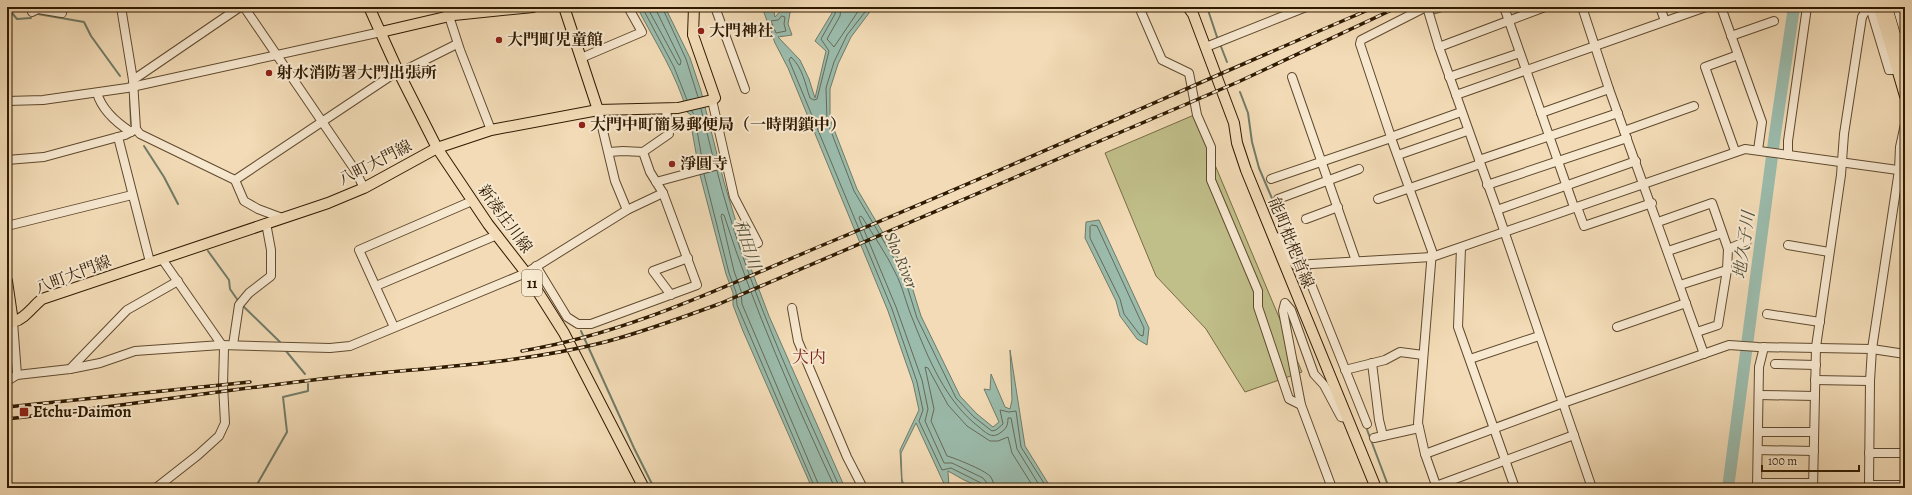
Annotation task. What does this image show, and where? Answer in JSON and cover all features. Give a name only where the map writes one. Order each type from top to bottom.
[{"type":"main road","name":"新湊庄川線","points":[[370,7],[399,72],[437,148],[472,200],[526,273],[564,333],[644,488]]},
{"type":"main road","points":[[381,32],[448,12],[533,7]]},
{"type":"main road","points":[[564,7],[598,110]]},
{"type":"main road","points":[[694,7],[694,35],[715,98],[712,100]]},
{"type":"main road","name":"能町枇杷首線","points":[[1188,7],[1193,14],[1234,123],[1237,143],[1271,235],[1376,488]]},
{"type":"main road","points":[[1879,7],[1900,67]]},
{"type":"main road","points":[[1887,7],[1905,96]]},
{"type":"main road","name":"八町大門線","points":[[13,322],[22,320],[30,309],[42,299],[328,203],[364,188],[437,148],[491,130],[598,110],[678,108],[712,100]]},
{"type":"main road","points":[[7,281],[13,322]]},
{"type":"street","points":[[121,7],[133,83],[134,131]]},
{"type":"street","points":[[133,83],[240,7]]},
{"type":"street","points":[[244,7],[355,170],[364,188]]},
{"type":"street","points":[[581,58],[642,32],[628,7]]},
{"type":"street","points":[[715,7],[745,89]]},
{"type":"street","points":[[1139,7],[1162,60],[1189,73],[1197,115],[1211,147],[1211,180],[1258,291],[1258,307],[1289,399],[1301,405]]},
{"type":"street","points":[[1206,47],[1306,7]]},
{"type":"street","points":[[1574,435],[1436,487],[1425,454],[1418,423],[1432,252],[1391,138],[1360,44],[1361,40],[1426,7],[1467,131],[1497,210],[1539,336],[1574,435],[1592,488]]},
{"type":"street","points":[[1504,7],[1566,186],[1584,226],[1652,203]]},
{"type":"street","points":[[1439,47],[1545,7]]},
{"type":"street","points":[[1582,7],[1609,89],[1652,203],[1704,354]]},
{"type":"street","points":[[1660,7],[1665,21]]},
{"type":"street","points":[[1456,95],[1706,7]]},
{"type":"street","points":[[1721,7],[1762,122],[1760,150]]},
{"type":"street","points":[[1786,154],[1808,7]]},
{"type":"street","points":[[1869,7],[1888,70],[1900,67]]},
{"type":"street","points":[[1761,347],[1759,367],[1757,485],[1813,486],[1816,347],[1842,163],[1844,134],[1862,17],[1869,7]]},
{"type":"street","points":[[1897,7],[1905,34]]},
{"type":"street","points":[[31,11],[38,8],[62,13]]},
{"type":"street","points":[[448,12],[457,44],[491,130]]},
{"type":"street","points":[[1732,36],[1774,21]]},
{"type":"street","points":[[7,101],[43,100],[97,93],[133,83],[381,32]]},
{"type":"street","points":[[235,180],[399,72],[457,44]]},
{"type":"street","points":[[1449,77],[1520,53]]},
{"type":"street","points":[[1735,151],[1705,67],[1738,55]]},
{"type":"street","points":[[1292,77],[1356,261]]},
{"type":"street","points":[[1541,113],[1609,89]]},
{"type":"street","points":[[97,93],[99,99],[116,122],[235,180],[244,201],[258,209],[282,218]]},
{"type":"street","points":[[712,100],[725,164],[734,197],[758,243]]},
{"type":"street","points":[[1487,185],[1558,161],[1694,106]]},
{"type":"street","points":[[608,152],[623,150],[643,152],[669,134],[666,109]]},
{"type":"street","points":[[598,110],[615,180],[627,210]]},
{"type":"street","points":[[1271,179],[1391,138],[1461,112]]},
{"type":"street","points":[[1378,198],[1618,113]]},
{"type":"street","points":[[1905,124],[1900,147],[1902,170],[1872,349],[1870,381],[1869,487],[1905,485]]},
{"type":"street","points":[[7,160],[44,156],[118,137],[134,131]]},
{"type":"street","points":[[1398,155],[1467,131]]},
{"type":"street","points":[[118,137],[150,262]]},
{"type":"street","points":[[1300,264],[1432,257],[1735,151],[1745,149],[1902,170]]},
{"type":"street","points":[[536,266],[567,317],[578,324],[591,324],[698,284],[663,193],[656,182],[643,152]]},
{"type":"street","points":[[1497,210],[1636,161]]},
{"type":"street","points":[[656,182],[693,171],[725,164]]},
{"type":"street","points":[[1278,198],[1359,169]]},
{"type":"street","points":[[7,381],[17,375],[70,369],[100,363],[135,351],[221,345],[350,346],[526,273],[627,210],[663,193]]},
{"type":"street","points":[[7,226],[132,195]]},
{"type":"street","points":[[394,328],[359,250],[472,200]]},
{"type":"street","points":[[1658,222],[1712,203],[1728,249],[1727,270],[1718,324],[1696,332]]},
{"type":"street","points":[[1306,219],[1338,207]]},
{"type":"street","points":[[233,345],[239,305],[249,293],[271,276],[271,250],[266,223]]},
{"type":"street","points":[[1668,251],[1722,233]]},
{"type":"street","points":[[376,286],[497,235]]},
{"type":"street","points":[[1271,235],[1278,238],[1300,264],[1367,424]]},
{"type":"street","points":[[1728,249],[1747,241]]},
{"type":"street","points":[[1788,245],[1829,252]]},
{"type":"street","points":[[1461,248],[1458,327],[1514,488]]},
{"type":"street","points":[[670,295],[653,272],[688,258]]},
{"type":"street","points":[[156,488],[198,455],[219,436],[225,423],[223,385],[224,348],[162,259]]},
{"type":"street","points":[[1680,285],[1727,270]]},
{"type":"street","points":[[70,369],[127,310],[178,281]]},
{"type":"street","points":[[1617,327],[1686,303]]},
{"type":"street","points":[[1332,488],[1301,405],[1283,311],[1285,304],[1291,310],[1314,374],[1324,385],[1341,417],[1347,418]]},
{"type":"street","points":[[792,308],[798,341],[847,457],[863,488]]},
{"type":"street","points":[[1767,314],[1820,322]]},
{"type":"street","points":[[13,322],[11,357],[17,375]]},
{"type":"street","points":[[1470,359],[1539,336]]},
{"type":"street","points":[[1425,454],[1562,403],[1729,345],[1872,349],[1905,354]]},
{"type":"street","points":[[1345,370],[1385,360],[1400,352],[1423,354]]},
{"type":"street","points":[[1372,363],[1379,420],[1383,436]]},
{"type":"street","points":[[1775,364],[1816,364]]},
{"type":"street","points":[[1905,368],[1905,407]]},
{"type":"street","points":[[1815,380],[1870,381]]},
{"type":"street","points":[[1759,395],[1815,396]]},
{"type":"street","points":[[1374,438],[1419,428]]},
{"type":"street","points":[[1758,432],[1814,432]]},
{"type":"street","points":[[1758,450],[1814,451]]},
{"type":"street","points":[[1869,453],[1905,453]]},
{"type":"shaded area","points":[[1431,7],[1458,7],[1434,14]]},
{"type":"shaded area","points":[[1194,115],[1302,372],[1245,392],[1206,329],[1156,276],[1105,153]]},
{"type":"water","points":[[637,7],[665,7],[690,58],[701,91],[724,182],[747,258],[769,316],[845,488],[812,488],[743,331],[733,305],[733,293],[726,274],[700,175],[691,125],[693,121],[691,115],[687,112],[672,72]]},
{"type":"water","points":[[762,7],[773,7],[775,17],[784,7],[791,7],[788,24],[792,35],[778,37],[800,60],[809,79],[815,98],[826,51],[815,41],[832,13],[832,7],[870,7],[869,13],[851,37],[838,64],[830,89],[830,119],[857,189],[902,265],[912,287],[921,316],[960,396],[977,414],[993,427],[999,422],[984,389],[990,390],[991,374],[1005,407],[1010,409],[1012,400],[1010,350],[1025,446],[1051,488],[983,488],[948,471],[949,488],[946,488],[916,423],[901,453],[902,479],[905,488],[902,488],[900,450],[919,410],[913,383],[888,311],[788,68],[775,43]]},
{"type":"water","points":[[1099,220],[1149,328],[1147,345],[1137,339],[1120,316],[1116,301],[1085,238],[1086,222]]},
{"type":"waterway","points":[[7,7],[17,19],[31,18]]},
{"type":"waterway","points":[[1207,7],[1218,40]]},
{"type":"waterway","name":"地久子川","points":[[1728,488],[1775,134],[1794,7]]},
{"type":"waterway","points":[[38,14],[84,22],[91,36],[120,76]]},
{"type":"waterway","points":[[1220,44],[1227,62]]},
{"type":"waterway","points":[[1240,92],[1248,113],[1252,142],[1259,168],[1299,262]]},
{"type":"waterway","points":[[130,97],[131,124]]},
{"type":"waterway","points":[[144,146],[164,177],[178,204]]},
{"type":"waterway","points":[[208,251],[229,280],[230,289],[239,302]]},
{"type":"waterway","points":[[242,305],[280,342]]},
{"type":"waterway","points":[[581,331],[634,448],[654,488]]},
{"type":"waterway","points":[[286,351],[305,374]]},
{"type":"waterway","points":[[255,488],[287,432],[283,397],[308,391],[308,384]]},
{"type":"waterway","points":[[1366,427],[1389,488]]},
{"type":"railway","points":[[522,351],[563,343],[603,332],[642,319],[720,289],[970,183],[1375,7]]},
{"type":"railway","points":[[7,419],[313,380],[460,366],[570,350],[619,338],[719,304],[1238,82],[1398,7]]},
{"type":"railway","points":[[7,407],[250,382]]},
{"type":"place","name":"大門神社","points":[[701,31]]},
{"type":"place","name":"大門町児童館","points":[[499,40]]},
{"type":"place","name":"射水消防署大門出張所","points":[[269,73]]},
{"type":"place","name":"大門中町簡易郵便局（一時閉鎖中）","points":[[582,125]]},
{"type":"place","name":"淨圓寺","points":[[672,164]]},
{"type":"place","name":"Etchu-Daimon","points":[[24,412]]},
{"type":"district","name":"犬内","points":[[809,357]]},
{"type":"water label","name":"和田川","points":[[747,244]]},
{"type":"water label","name":"Sho River","points":[[901,260]]}]
